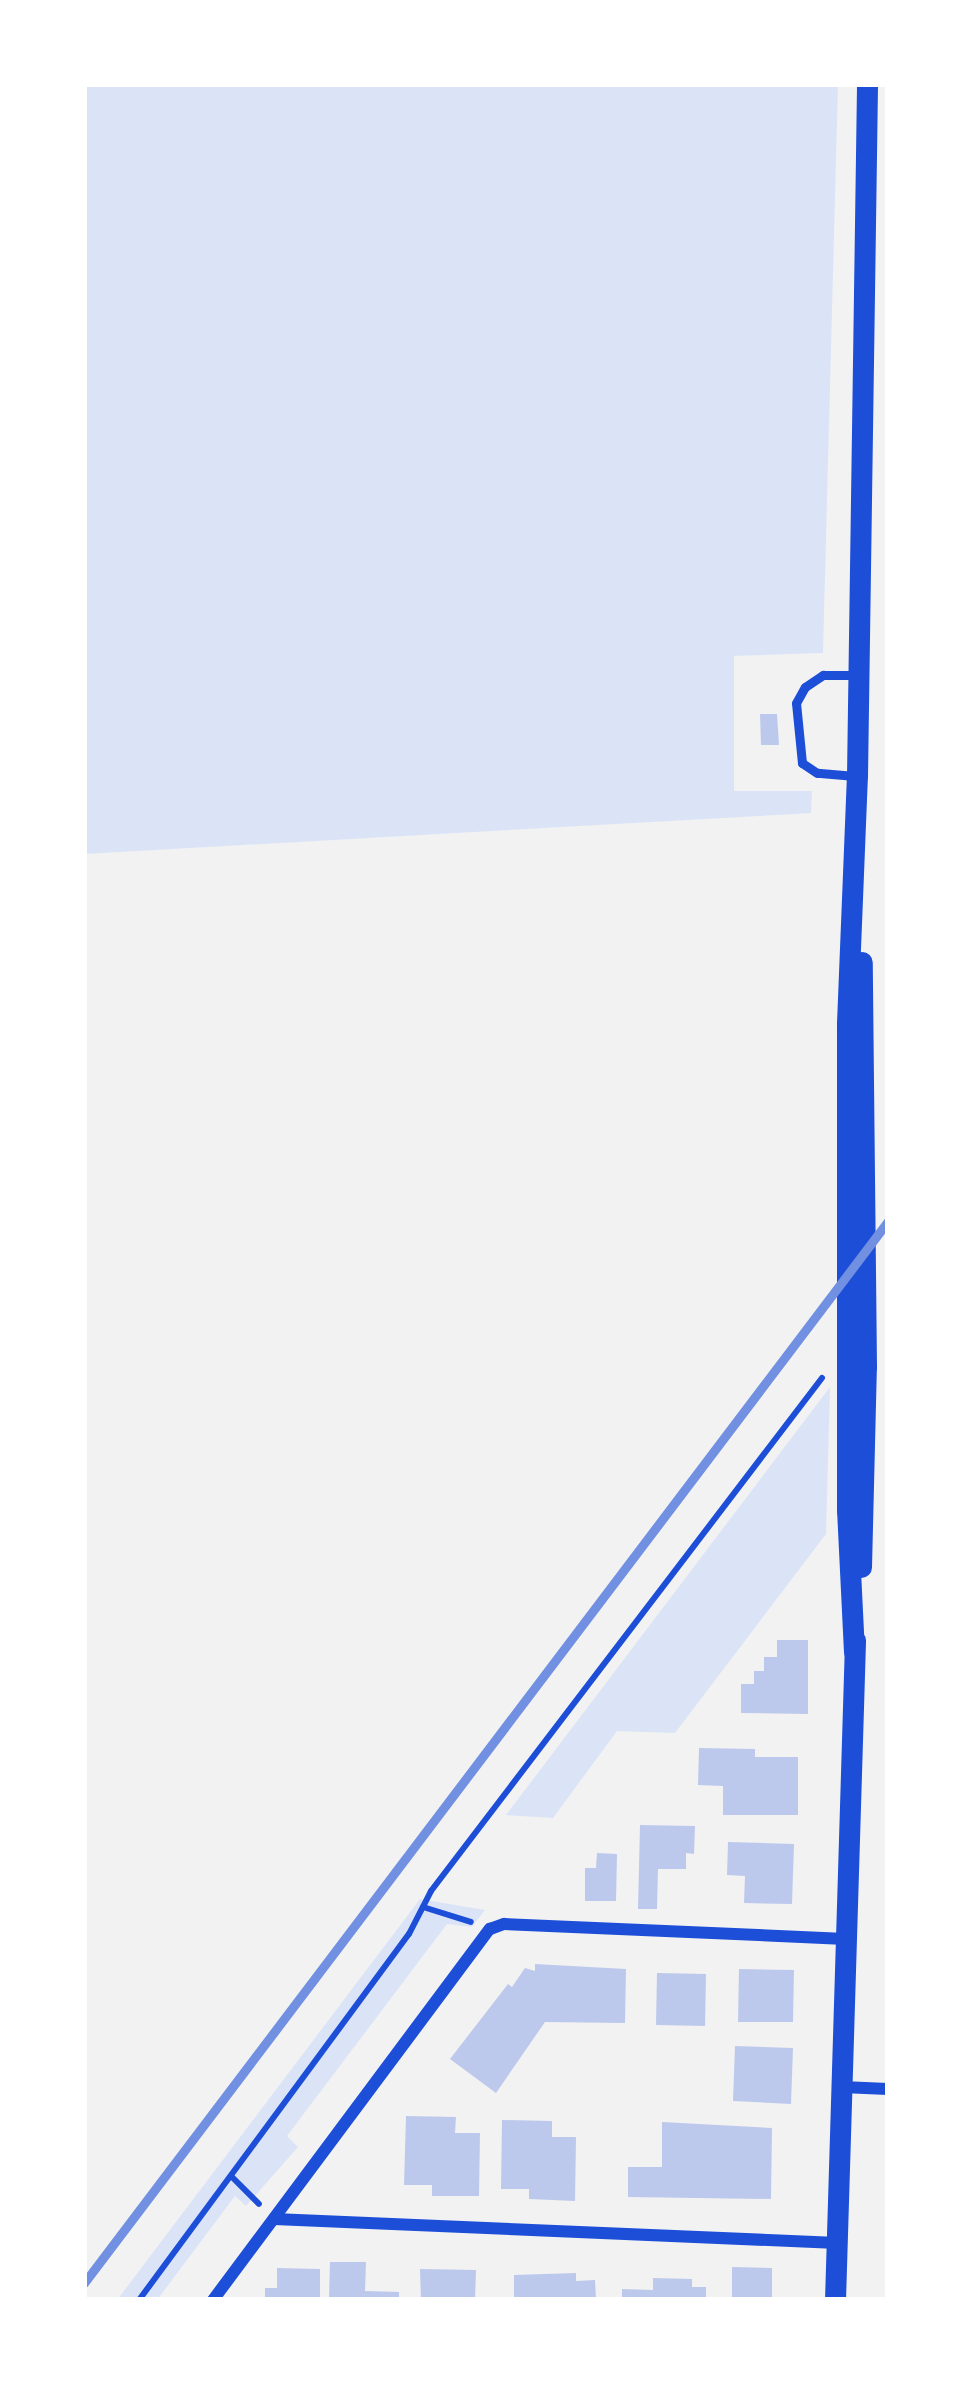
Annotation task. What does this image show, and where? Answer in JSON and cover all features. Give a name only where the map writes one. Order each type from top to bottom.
[{"type":"street","points":[[835,2300],[854,1652],[866,1512],[847,1023],[857,776],[867,84]]},
{"type":"street","points":[[212,2300],[490,1929],[504,1924],[846,1939]]},
{"type":"street","points":[[842,2087],[888,2089]]},
{"type":"street","points":[[274,2219],[837,2243]]},
{"type":"lane","points":[[857,776],[817,773],[802,763],[796,703],[805,687],[824,675],[858,675]]},
{"type":"path","points":[[139,2300],[409,1934],[423,1906],[859,1368]]},
{"type":"path","points":[[423,1906],[490,1929]]},
{"type":"path","points":[[232,2177],[274,2219]]},
{"type":"shaded area","points":[[84,84],[838,84],[823,653],[734,656],[734,791],[812,791],[811,813],[84,854]]},
{"type":"shaded area","points":[[830,1387],[826,1534],[675,1733],[617,1731],[553,1818],[506,1815]]},
{"type":"shaded area","points":[[420,1899],[485,1910],[472,1927],[447,1924],[287,2136],[298,2147],[246,2206],[235,2196],[157,2300],[117,2300]]},
{"type":"building","points":[[760,714],[777,714],[779,745],[761,745]]},
{"type":"building","points":[[777,1640],[808,1640],[808,1714],[741,1713],[741,1684],[754,1684],[754,1671],[764,1671],[764,1657],[777,1657]]},
{"type":"building","points":[[699,1748],[755,1749],[755,1757],[798,1757],[798,1815],[723,1815],[723,1786],[698,1785]]},
{"type":"building","points":[[640,1825],[695,1826],[694,1854],[686,1853],[686,1869],[658,1869],[657,1909],[638,1909]]},
{"type":"building","points":[[728,1842],[794,1844],[792,1904],[744,1903],[745,1876],[727,1875]]},
{"type":"building","points":[[597,1853],[617,1854],[616,1901],[585,1901],[585,1868],[596,1868]]},
{"type":"building","points":[[535,1964],[626,1969],[625,2023],[545,2022],[496,2093],[450,2059],[508,1984],[512,1987],[525,1968],[535,1971]]},
{"type":"building","points":[[739,1969],[794,1970],[793,2022],[738,2022]]},
{"type":"building","points":[[657,1973],[706,1974],[705,2026],[656,2025]]},
{"type":"building","points":[[735,2046],[793,2048],[791,2104],[733,2101]]},
{"type":"building","points":[[406,2116],[456,2117],[455,2133],[480,2133],[479,2196],[432,2196],[432,2185],[404,2185]]},
{"type":"building","points":[[502,2120],[552,2121],[552,2137],[576,2137],[575,2201],[529,2199],[529,2189],[501,2189]]},
{"type":"building","points":[[662,2122],[772,2128],[771,2199],[628,2197],[628,2167],[662,2167]]},
{"type":"building","points":[[330,2262],[366,2262],[365,2291],[399,2292],[399,2300],[329,2300]]},
{"type":"building","points":[[732,2267],[772,2268],[772,2300],[732,2300]]},
{"type":"building","points":[[277,2268],[320,2269],[320,2300],[265,2300],[265,2288],[277,2288]]},
{"type":"building","points":[[420,2269],[476,2270],[475,2300],[421,2300]]},
{"type":"building","points":[[576,2273],[576,2281],[595,2280],[596,2300],[514,2300],[514,2275]]},
{"type":"building","points":[[653,2278],[692,2279],[692,2287],[706,2287],[706,2300],[622,2300],[622,2289],[653,2290]]},
{"type":"railway","points":[[84,2283],[888,1221]]}]
